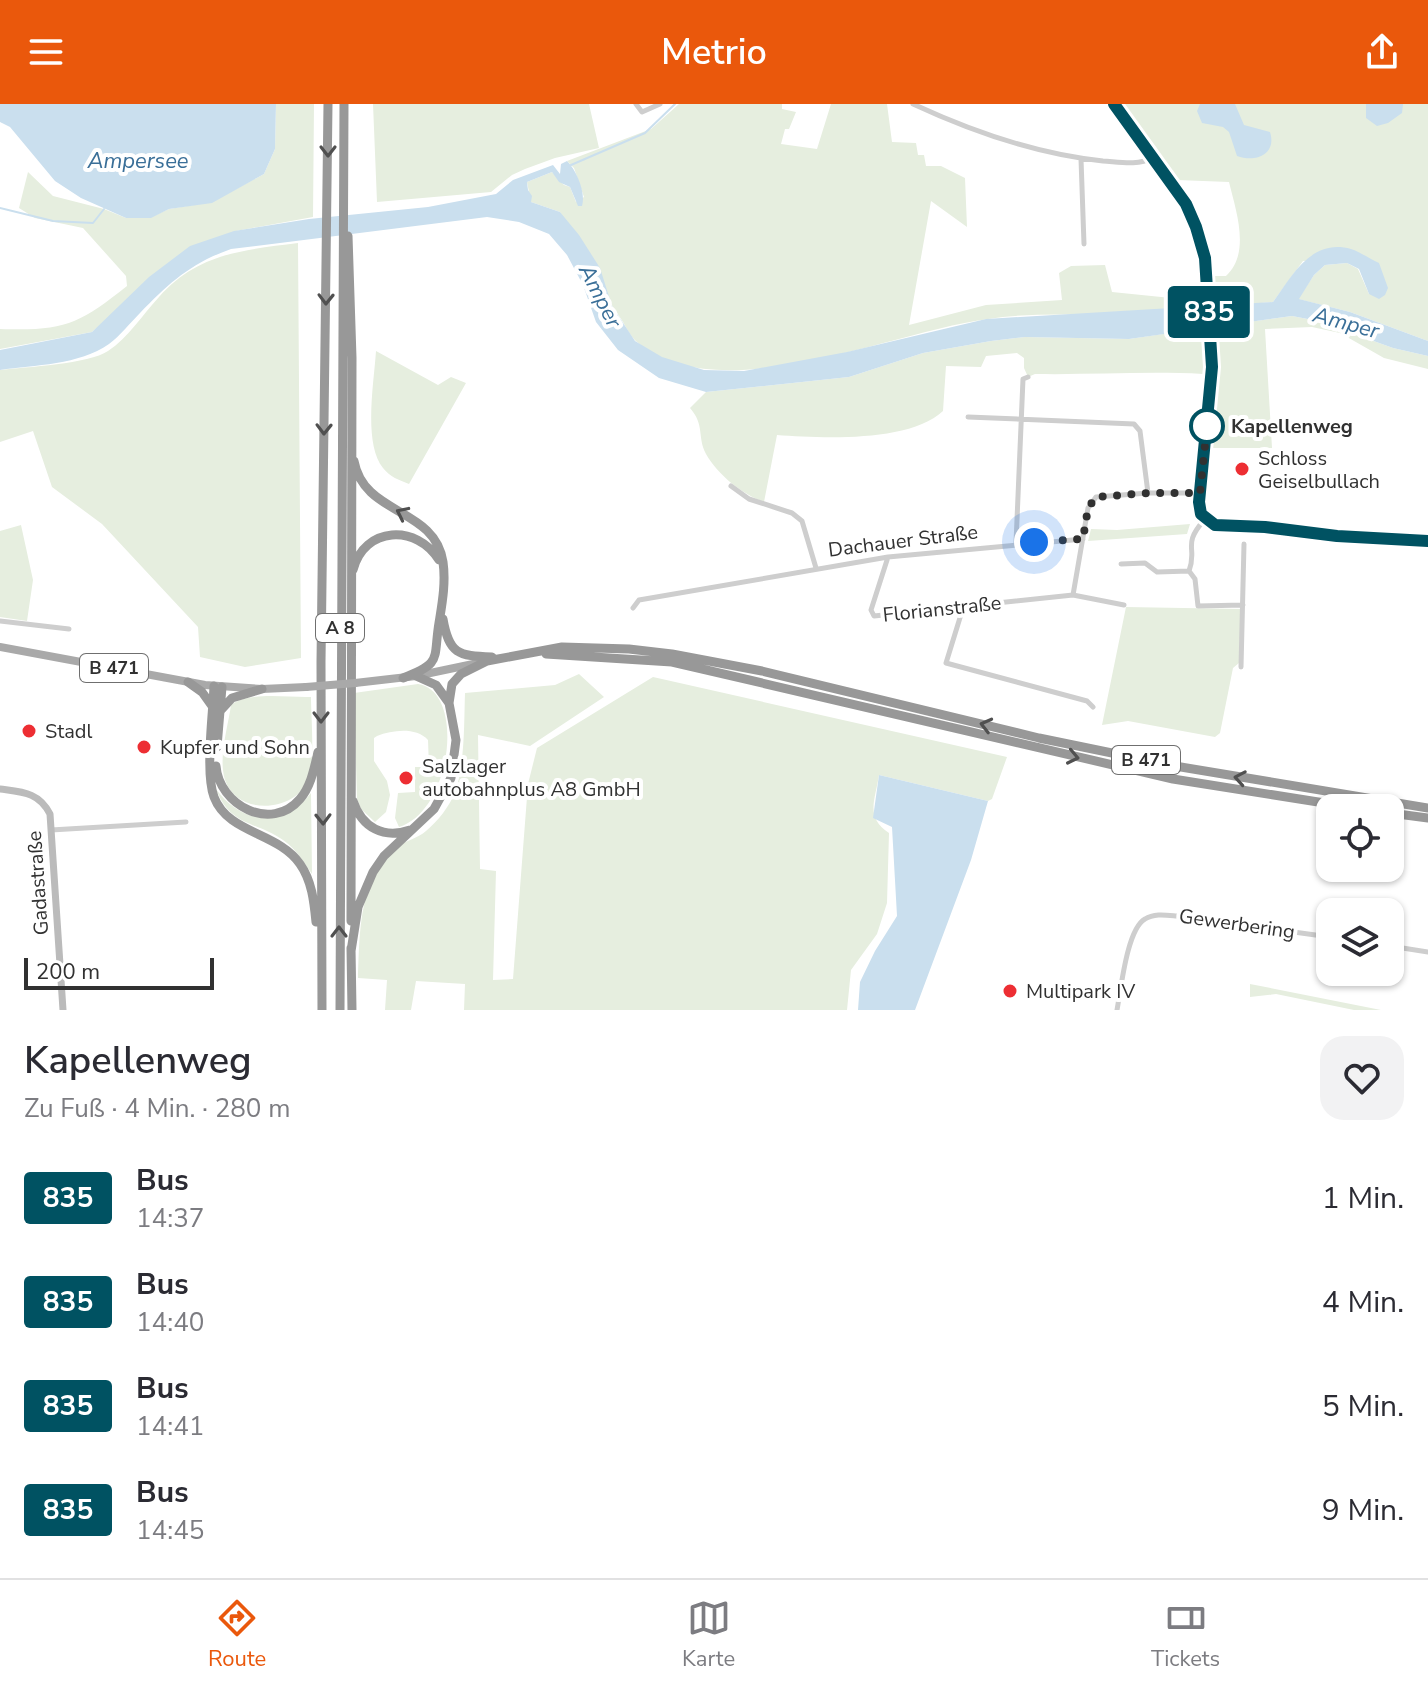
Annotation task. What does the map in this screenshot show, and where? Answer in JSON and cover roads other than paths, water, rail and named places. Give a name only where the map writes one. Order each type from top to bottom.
[{"type":"highway","name":"A 8","points":[[322,1010],[320,956],[324,829],[321,741],[328,104]]},
{"type":"highway","name":"A 8","points":[[340,1010],[346,246],[344,104]]},
{"type":"highway","points":[[346,246],[351,446],[352,1010]]},
{"type":"highway","points":[[351,446],[355,467],[367,491],[387,505],[410,515],[429,533],[440,551],[443,573],[441,624],[434,660],[427,667],[403,678]]},
{"type":"highway","points":[[350,589],[358,556],[371,542],[389,534],[409,535],[425,544],[438,558],[443,573]]},
{"type":"highway","points":[[441,624],[450,645],[461,654],[507,656]]},
{"type":"highway","name":"B 471","points":[[487,661],[562,647],[672,654],[762,671],[1039,738],[1175,766],[1428,808]]},
{"type":"highway","name":"B 471","points":[[530,653],[672,662],[1173,779],[1316,802]]},
{"type":"highway","points":[[351,951],[358,907],[368,880],[384,856],[417,827],[441,799],[454,768],[456,740],[449,703],[450,690],[456,679],[487,661]]},
{"type":"highway","points":[[416,676],[436,685],[449,703]]},
{"type":"highway","points":[[188,682],[209,700],[217,712],[211,786],[217,803],[228,817],[277,841],[299,863],[312,891],[320,956]]},
{"type":"highway","points":[[218,686],[217,777],[225,793],[247,810],[273,813],[295,804],[310,784],[321,741]]},
{"type":"highway","points":[[217,712],[232,698],[262,689]]},
{"type":"highway","points":[[351,790],[357,811],[376,830],[392,834],[417,827]]},
{"type":"highway","points":[[1404,815],[1428,818]]},
{"type":"main road","name":"B 471","points":[[1,647],[174,680],[262,689],[403,678],[487,661]]},
{"type":"street","points":[[636,104],[642,112],[660,104]]},
{"type":"street","points":[[913,104],[985,134],[1035,150],[1081,159],[1139,163],[1153,157]]},
{"type":"street","points":[[1114,104],[1186,204],[1205,258],[1211,392],[1199,509],[1205,519],[1215,525],[1428,541]]},
{"type":"street","points":[[1081,159],[1084,244]]},
{"type":"street","points":[[1016,543],[1023,379],[1028,377]]},
{"type":"street","points":[[968,417],[1138,426],[1148,493]]},
{"type":"street","points":[[731,486],[749,499],[792,513],[802,521],[816,568]]},
{"type":"street","points":[[1073,595],[1088,508],[1096,497],[1200,493]]},
{"type":"street","points":[[1189,571],[1192,564],[1191,539],[1205,519]]},
{"type":"street","name":"Dachauer Straße","points":[[633,608],[639,600],[816,568],[1016,543],[1083,539]]},
{"type":"street","points":[[1241,667],[1244,544]]},
{"type":"street","name":"Florianstraße","points":[[888,557],[871,610],[874,616],[1073,595],[1124,605]]},
{"type":"street","points":[[1121,564],[1145,563],[1157,572],[1189,571]]},
{"type":"street","points":[[1189,571],[1195,579],[1198,606],[1243,605]]},
{"type":"street","points":[[963,608],[946,663],[1087,701],[1093,707]]},
{"type":"street","points":[[0,621],[69,629]]},
{"type":"street","name":"Gadastraße","points":[[0,789],[30,793],[40,798],[50,814],[63,1010]]},
{"type":"street","points":[[50,830],[186,822]]},
{"type":"street","name":"Gewerbering","points":[[1117,1010],[1133,934],[1141,922],[1154,915],[1316,935]]},
{"type":"street","points":[[1404,948],[1428,952]]},
{"type":"water","name":"Ampersee","points":[[0,104],[276,104],[275,149],[264,174],[212,203],[169,209],[151,218],[126,218],[81,198],[55,181],[10,127],[0,122]]},
{"type":"water","points":[[1200,104],[1235,104],[1244,125],[1270,132],[1268,151],[1258,157],[1237,156],[1229,132],[1223,127],[1202,123],[1197,111]]},
{"type":"water","points":[[1366,104],[1403,104],[1402,113],[1388,123],[1377,126],[1366,118]]},
{"type":"water","name":"Amper","points":[[567,161],[580,182],[582,206],[578,206],[570,187],[559,182],[552,172],[527,182],[531,202],[560,212],[579,235],[600,268],[612,306],[635,341],[662,357],[704,370],[744,371],[847,352],[986,319],[1273,302],[1304,262],[1325,249],[1337,247],[1351,249],[1379,263],[1388,288],[1385,295],[1379,299],[1369,294],[1359,269],[1347,263],[1325,265],[1314,275],[1299,299],[1350,312],[1428,341],[1428,356],[1393,348],[1318,321],[1292,316],[1129,339],[1025,337],[991,341],[923,353],[849,377],[706,392],[659,378],[618,350],[596,322],[583,285],[567,255],[549,234],[519,222],[487,217],[231,249],[181,275],[117,337],[97,351],[56,363],[0,370],[0,350],[92,332],[149,277],[190,246],[234,231],[309,219],[428,207],[496,194],[513,180],[553,165],[560,174],[561,164]]},
{"type":"water","points":[[879,775],[988,801],[971,860],[915,1010],[858,1010],[860,982],[897,916],[892,827],[873,818]]},
{"type":"waterway","points":[[571,165],[645,133],[675,104]]},
{"type":"waterway","points":[[0,208],[53,221],[93,223],[104,209]]},
{"type":"place","name":"Kapellenweg","points":[[1207,426]]},
{"type":"place","name":"Schloss Geiselbullach","points":[[1242,469]]},
{"type":"place","name":"Stadl","points":[[29,731]]},
{"type":"place","name":"Kupfer und Sohn","points":[[144,747]]},
{"type":"place","name":"Salzlager autobahnplus A8 GmbH","points":[[406,778]]},
{"type":"place","name":"Multipark IV","points":[[1010,991]]}]
